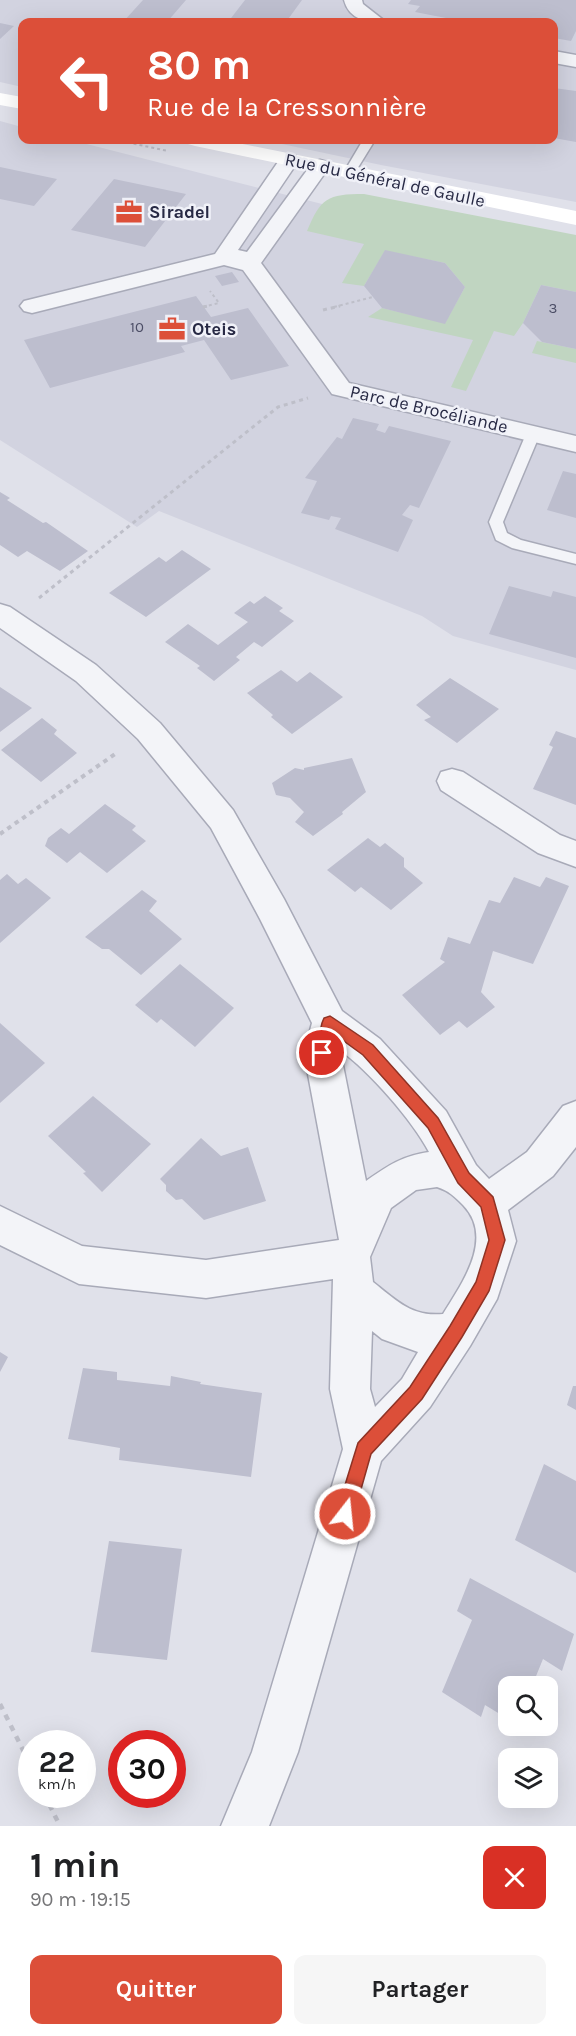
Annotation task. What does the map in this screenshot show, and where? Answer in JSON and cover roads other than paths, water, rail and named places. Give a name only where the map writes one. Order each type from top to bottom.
[{"type":"main road","points":[[0,99],[18,102]]},
{"type":"main road","name":"Rue du Général de Gaulle","points":[[214,144],[576,218]]},
{"type":"street","points":[[353,0],[355,7],[371,18]]},
{"type":"street","points":[[558,58],[576,61]]},
{"type":"street","points":[[237,259],[225,252],[289,160]]},
{"type":"street","points":[[32,306],[224,258],[254,258],[320,166]]},
{"type":"street","name":"Parc de Brocéliande","points":[[237,259],[251,265],[341,389],[576,444]]},
{"type":"street","points":[[5,618],[86,674],[149,731],[222,819],[272,909],[330,1023],[368,1050],[433,1123],[475,1190],[497,1240],[483,1285],[456,1332],[416,1393],[364,1449],[275,1752],[245,1826]]},
{"type":"street","points":[[452,781],[549,844],[576,854]]},
{"type":"street","points":[[330,1023],[322,1053],[355,1262],[350,1389],[364,1449]]},
{"type":"street","points":[[475,1190],[540,1164],[576,1118]]},
{"type":"street","points":[[355,1262],[377,1195],[408,1173],[437,1169],[475,1190]]},
{"type":"street","points":[[0,1225],[79,1265],[206,1278],[355,1262]]},
{"type":"street","points":[[355,1262],[396,1325],[428,1335],[456,1332]]},
{"type":"lane","points":[[350,172],[367,144]]},
{"type":"lane","points":[[533,434],[496,522],[501,536],[517,544],[576,559]]},
{"type":"place","name":"Siradel","points":[[129,212]]},
{"type":"place","name":"Oteis","points":[[172,329]]}]
